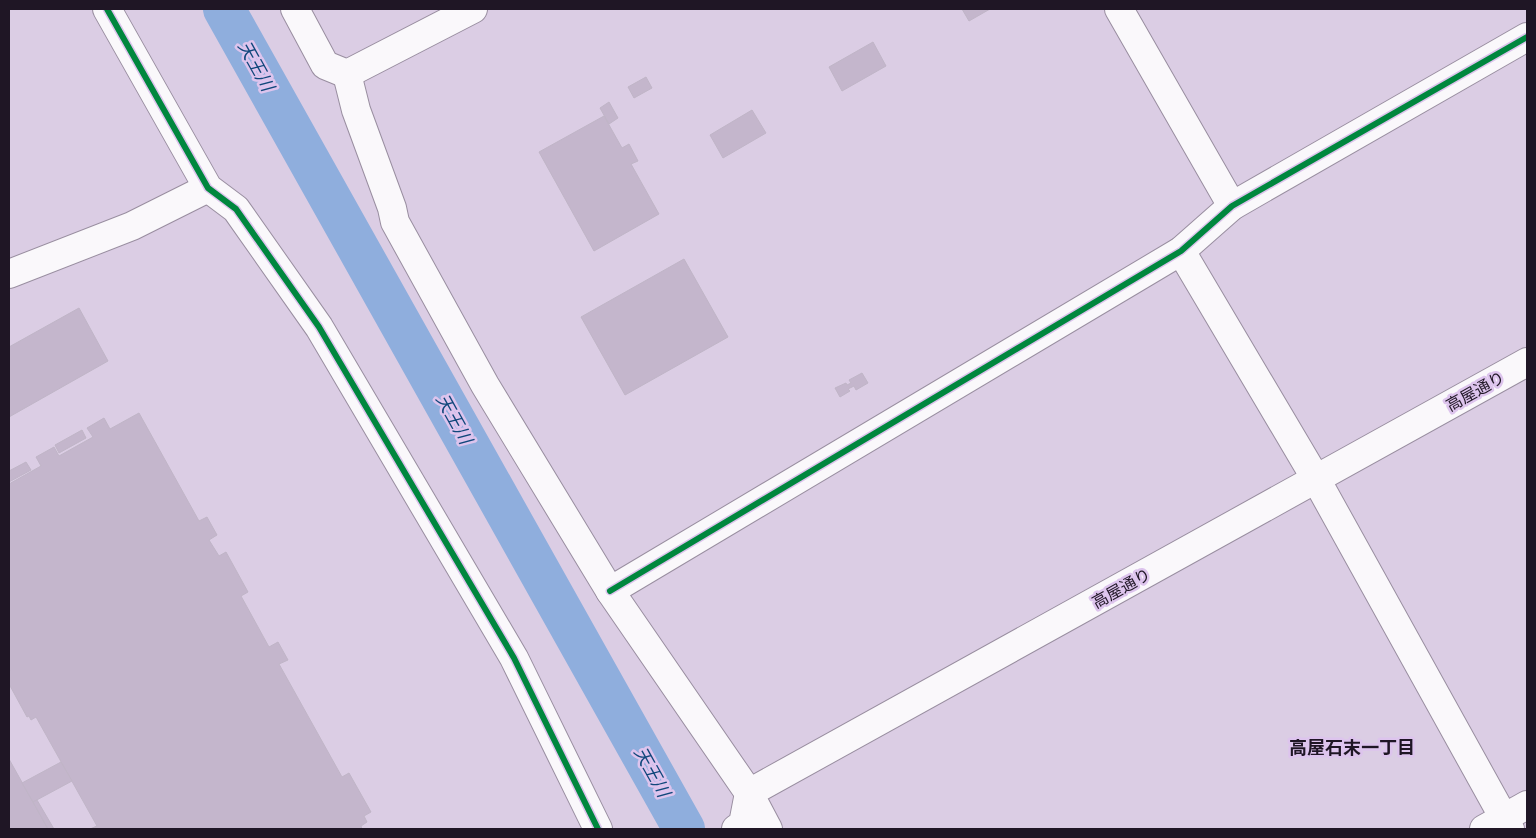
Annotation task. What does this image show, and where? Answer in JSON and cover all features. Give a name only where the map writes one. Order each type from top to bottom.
[{"type":"street","points":[[107,9],[208,188],[236,209],[319,326],[514,658],[598,829]]},
{"type":"street","points":[[295,9],[325,65],[347,74],[473,9]]},
{"type":"street","points":[[1119,9],[1232,206]]},
{"type":"street","points":[[610,592],[1181,251],[1232,206],[1527,37]]},
{"type":"street","points":[[347,74],[356,110],[392,208],[395,222],[485,385],[610,592],[750,793],[768,829]]},
{"type":"street","points":[[9,274],[132,226],[208,188]]},
{"type":"street","points":[[1181,251],[1316,480],[1499,826],[1527,805]]},
{"type":"street","name":"高屋通り","points":[[750,793],[1527,362]]},
{"type":"street","points":[[736,829],[743,824],[750,793]]},
{"type":"building","points":[[962,9],[990,9],[969,21]]},
{"type":"building","points":[[873,42],[886,66],[842,91],[829,67]]},
{"type":"building","points":[[646,77],[652,88],[634,98],[628,87]]},
{"type":"building","points":[[609,102],[618,118],[609,124],[600,108]]},
{"type":"building","points":[[752,110],[766,133],[723,158],[710,135]]},
{"type":"building","points":[[604,116],[622,148],[629,144],[638,161],[631,164],[659,214],[594,251],[539,152]]},
{"type":"building","points":[[684,259],[728,337],[625,395],[581,317]]},
{"type":"building","points":[[79,308],[108,361],[9,417],[9,347]]},
{"type":"building","points":[[862,373],[868,383],[856,390],[854,386],[848,389],[850,391],[840,397],[835,388],[851,383],[849,380]]},
{"type":"building","points":[[139,413],[199,521],[207,517],[217,535],[209,540],[219,556],[226,552],[248,592],[241,596],[269,647],[278,642],[288,660],[279,664],[342,777],[349,773],[371,812],[364,816],[367,822],[361,826],[362,829],[90,829],[97,826],[36,717],[31,720],[29,716],[27,717],[9,684],[9,484],[41,466],[36,457],[54,447],[59,456],[93,437],[87,428],[104,418],[110,429]]},
{"type":"building","points":[[82,430],[86,438],[59,453],[55,445]]},
{"type":"building","points":[[26,462],[31,470],[9,482],[9,471]]},
{"type":"building","points":[[9,759],[33,802],[48,829],[9,829]]},
{"type":"building","points":[[61,762],[72,781],[33,802],[22,783]]},
{"type":"building","points":[[37,800],[54,829],[48,829],[33,802]]},
{"type":"waterway","name":"天王川","points":[[224,9],[684,829]]},
{"type":"cycle path","points":[[107,9],[208,188],[236,209],[319,327],[514,658],[598,829]]},
{"type":"cycle path","points":[[610,591],[1181,251],[1232,206],[1527,37]]},
{"type":"district","name":"高屋石末一丁目","points":[[1352,748]]}]
